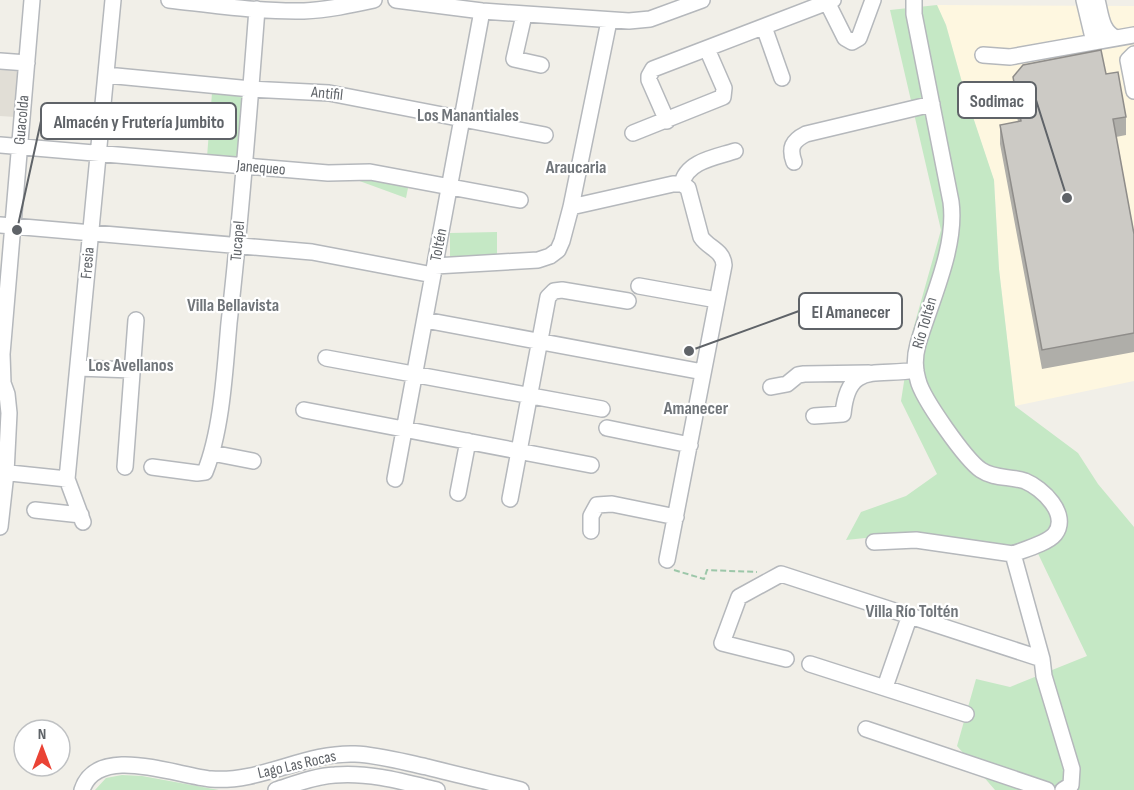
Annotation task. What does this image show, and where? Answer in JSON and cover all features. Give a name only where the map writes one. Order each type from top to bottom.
[{"type":"street","name":"Guacolda","points":[[0,527],[9,404],[1,383],[7,225],[19,146],[32,0]]},
{"type":"street","name":"Fresia","points":[[35,510],[82,519],[67,479],[113,0]]},
{"type":"street","points":[[169,0],[257,9],[275,5],[322,9],[374,0]]},
{"type":"street","points":[[402,0],[482,11],[609,21],[650,19],[702,0]]},
{"type":"street","points":[[667,121],[649,80],[650,72],[656,68],[830,1],[845,38],[852,42],[859,38],[873,0]]},
{"type":"street","name":"Río Toltén","points":[[914,0],[914,14],[953,222],[950,242],[918,344],[916,370],[918,383],[931,408],[974,464],[993,476],[1014,478],[1029,483],[1041,490],[1054,506],[1058,525],[1054,535],[1013,554]]},
{"type":"street","points":[[1084,0],[1094,42]]},
{"type":"street","points":[[1097,0],[1104,28],[1108,34],[1116,38]]},
{"type":"street","name":"Tucapel","points":[[152,467],[205,472],[212,453],[222,393],[238,245],[257,9]]},
{"type":"street","name":"Toltén","points":[[395,479],[482,11]]},
{"type":"street","points":[[524,15],[514,59],[541,65]]},
{"type":"street","points":[[7,225],[312,252],[434,271],[538,260],[550,256],[558,250],[572,207],[609,21]]},
{"type":"street","points":[[764,27],[782,78]]},
{"type":"street","points":[[983,55],[1011,57],[1134,34]]},
{"type":"street","points":[[633,134],[723,97],[724,88],[707,49]]},
{"type":"street","points":[[1134,54],[1128,60],[1134,91]]},
{"type":"street","points":[[0,61],[27,63]]},
{"type":"street","name":"Antifil","points":[[106,75],[251,89],[329,93],[545,135]]},
{"type":"street","points":[[794,162],[790,152],[792,147],[806,134],[932,104]]},
{"type":"street","name":"Janequeo","points":[[0,145],[328,173],[370,172],[520,200]]},
{"type":"street","points":[[682,184],[691,168],[735,151]]},
{"type":"street","points":[[572,207],[673,184],[682,184],[688,188],[701,237],[723,258],[724,265],[676,517],[670,565]]},
{"type":"street","points":[[639,286],[717,300]]},
{"type":"street","points":[[510,499],[548,297],[554,291],[562,290],[628,302]]},
{"type":"street","points":[[125,467],[136,320]]},
{"type":"street","points":[[425,321],[704,372]]},
{"type":"street","points":[[326,358],[603,410]]},
{"type":"street","points":[[78,368],[132,370]]},
{"type":"street","points":[[771,387],[787,384],[798,375],[804,374],[916,370]]},
{"type":"street","points":[[814,416],[843,414],[848,388],[858,378],[872,373]]},
{"type":"street","points":[[304,410],[591,465]]},
{"type":"street","points":[[607,428],[690,444]]},
{"type":"street","points":[[458,493],[468,441]]},
{"type":"street","points":[[212,453],[253,461]]},
{"type":"street","points":[[3,472],[67,479]]},
{"type":"street","points":[[591,531],[591,516],[597,505],[612,504],[676,517]]},
{"type":"street","points":[[874,542],[916,540],[1013,554],[1042,658],[1044,676],[1072,769],[1071,784],[1063,790]]},
{"type":"street","points":[[786,659],[722,643],[739,597],[781,574],[1042,658]]},
{"type":"street","points":[[885,687],[910,615]]},
{"type":"street","points":[[810,664],[966,714]]},
{"type":"street","points":[[866,729],[1047,790]]},
{"type":"street","name":"Lago Las Rocas","points":[[82,790],[84,783],[92,774],[114,764],[137,765],[212,779],[239,778],[326,756],[353,754],[381,756],[521,790]]},
{"type":"street","name":"Lago Las Rocas","points":[[276,790],[298,782],[335,775],[373,776],[437,790]]},
{"type":"path","points":[[670,565],[704,579],[707,570],[760,573]]},
{"type":"shaded area","points":[[937,5],[1134,6],[1134,381],[1015,406],[999,269],[994,180],[965,93],[946,25]]},
{"type":"shaded area","points":[[0,68],[18,69],[15,117],[0,116]]},
{"type":"green space","points":[[937,5],[946,25],[965,93],[994,180],[999,269],[1015,406],[1078,453],[1098,484],[1134,527],[1134,790],[995,790],[957,746],[976,679],[1010,687],[1087,656],[1031,539],[999,551],[875,537],[846,540],[861,512],[906,496],[937,474],[901,401],[911,337],[941,230],[890,10]]},
{"type":"green space","points":[[212,93],[243,95],[237,159],[207,157]]},
{"type":"green space","points":[[364,174],[409,183],[406,198],[354,179]]},
{"type":"green space","points":[[497,232],[497,258],[450,259],[450,233]]},
{"type":"green space","points":[[122,775],[142,776],[219,790],[95,790],[106,778]]},
{"type":"building","points":[[1101,50],[1106,74],[1118,72],[1126,117],[1113,119],[1134,234],[1134,333],[1042,350],[1000,125],[1021,121],[1013,77],[1023,65]]},
{"type":"place","name":"Sodimac","points":[[1067,198]]},
{"type":"place","name":"Almacén y Frutería Jumbito","points":[[17,230]]},
{"type":"place","name":"El Amanecer","points":[[689,351]]},
{"type":"district","name":"Los Manantiales","points":[[468,115]]},
{"type":"district","name":"Araucaria","points":[[576,167]]},
{"type":"district","name":"Villa Bellavista","points":[[233,305]]},
{"type":"district","name":"Los Avellanos","points":[[131,365]]},
{"type":"district","name":"Amanecer","points":[[696,408]]},
{"type":"district","name":"Villa Río Toltén","points":[[912,611]]}]
